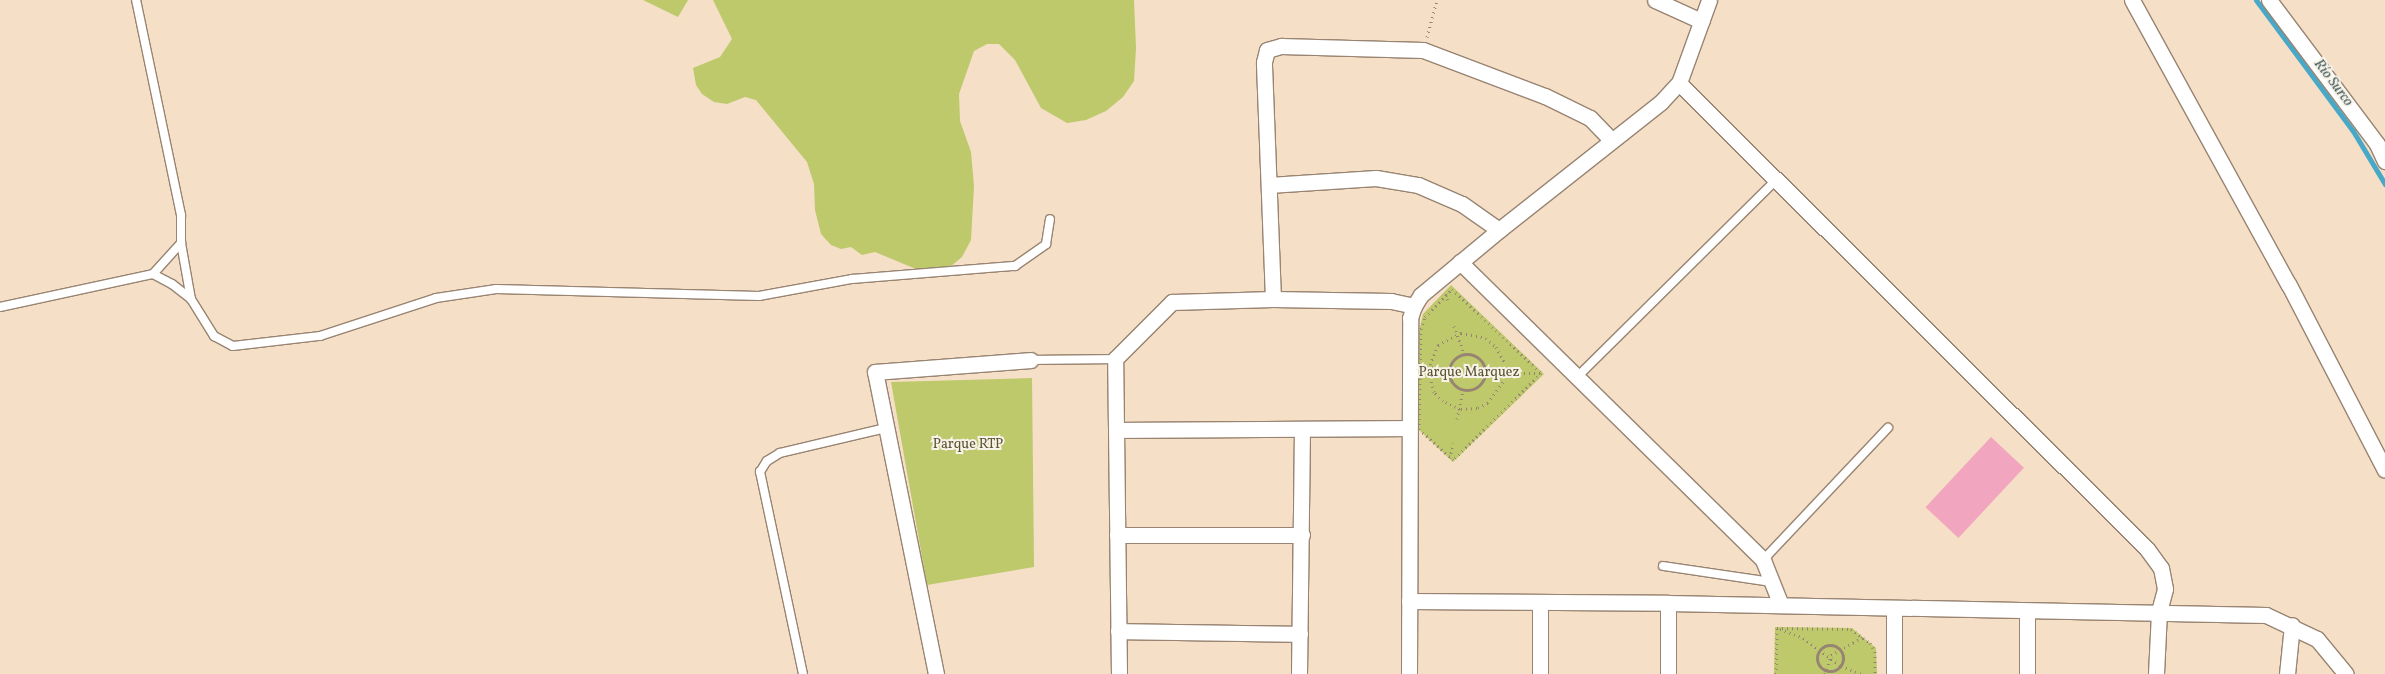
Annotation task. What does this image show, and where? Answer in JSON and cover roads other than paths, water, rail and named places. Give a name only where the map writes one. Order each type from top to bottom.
[{"type":"street","points":[[1655,0],[1701,21]]},
{"type":"street","points":[[1409,674],[1409,428],[1415,366],[1414,306],[1421,295],[1460,262],[1611,140],[1662,102],[1679,83],[1709,0]]},
{"type":"street","points":[[2132,0],[2289,285],[2385,470]]},
{"type":"street","points":[[2269,0],[2381,141],[2385,160]]},
{"type":"street","points":[[1273,299],[1264,62],[1267,50],[1281,46],[1423,50],[1545,96],[1590,118],[1611,140]]},
{"type":"street","points":[[1679,83],[2147,549],[2161,568],[2165,589],[2159,612],[2156,674]]},
{"type":"street","points":[[1269,184],[1376,178],[1418,186],[1462,204],[1499,230]]},
{"type":"street","points":[[1460,262],[1762,560],[1781,605]]},
{"type":"street","points":[[1118,674],[1115,360],[1172,302],[1273,299],[1390,301],[1414,306]]},
{"type":"street","points":[[936,674],[874,372],[1031,360]]},
{"type":"street","points":[[1117,430],[1302,431],[1409,428]]},
{"type":"street","points":[[1299,674],[1302,431]]},
{"type":"street","points":[[1118,534],[1302,535]]},
{"type":"street","points":[[1409,601],[1668,602],[2266,616],[2292,625],[2317,639],[2346,674]]},
{"type":"street","points":[[1540,602],[1540,674]]},
{"type":"street","points":[[1668,602],[1668,674]]},
{"type":"street","points":[[1894,608],[1894,674]]},
{"type":"street","points":[[2027,611],[2027,674]]},
{"type":"street","points":[[2287,674],[2292,625]]},
{"type":"street","points":[[1118,631],[1300,634]]},
{"type":"lane","points":[[136,0],[180,215],[181,243],[191,299]]},
{"type":"lane","points":[[1576,378],[1777,179]]},
{"type":"lane","points":[[153,274],[172,284],[191,299],[214,336],[233,346],[320,336],[436,298],[496,289],[759,296],[852,279],[1015,266],[1046,244],[1050,219]]},
{"type":"lane","points":[[0,307],[153,274],[181,243]]},
{"type":"lane","points":[[1031,360],[1115,360]]},
{"type":"lane","points":[[803,674],[760,472],[767,461],[780,453],[886,428]]},
{"type":"lane","points":[[1762,560],[1888,428]]},
{"type":"lane","points":[[1664,566],[1771,582]]},
{"type":"waterway","name":"Río Surco","points":[[2256,0],[2353,131],[2385,184]]},
{"type":"park label","name":"Parque Marquez","points":[[1469,373]]},
{"type":"park label","name":"Parque RTP","points":[[968,445]]}]
